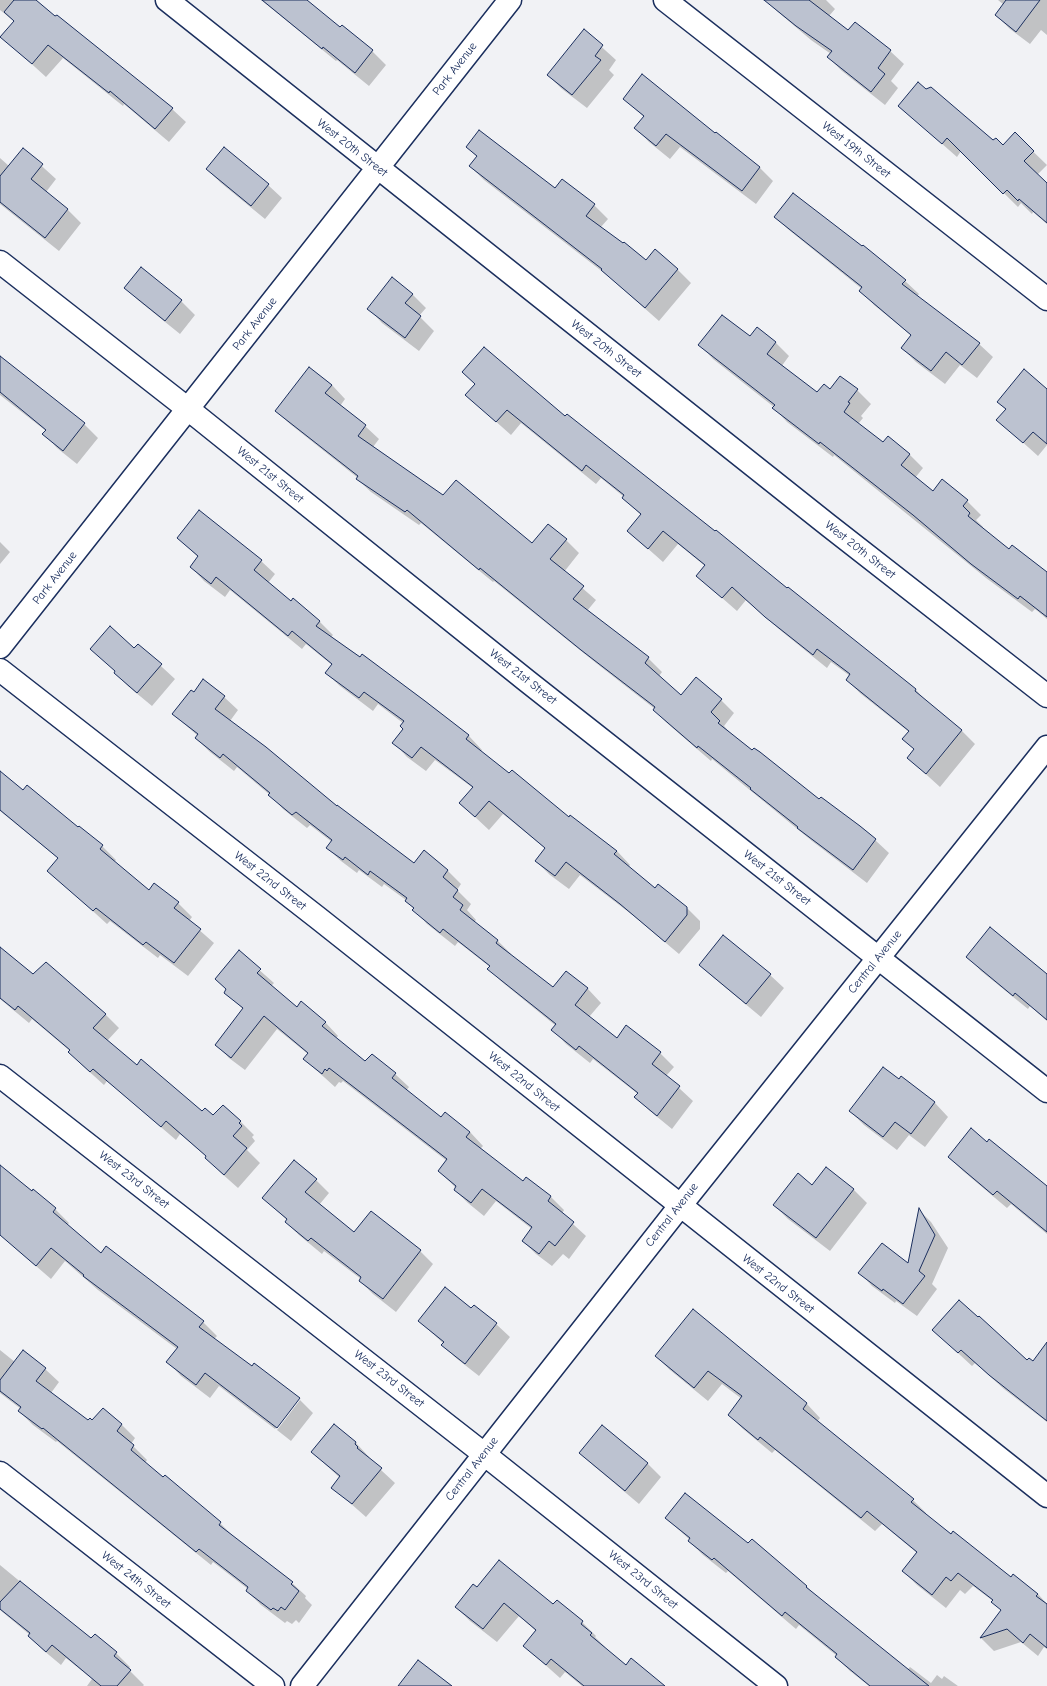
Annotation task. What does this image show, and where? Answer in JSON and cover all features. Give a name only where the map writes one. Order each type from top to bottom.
[{"type":"street","name":"West 20th Street","points":[[166,0],[1047,696]]},
{"type":"street","name":"Park Avenue","points":[[0,647],[510,0]]},
{"type":"street","name":"West 19th Street","points":[[665,0],[1047,299]]},
{"type":"street","name":"West 21st Street","points":[[0,262],[188,409],[534,686],[1047,1091]]},
{"type":"street","name":"West 22nd Street","points":[[0,670],[318,918],[1047,1496]]},
{"type":"street","name":"Central Avenue","points":[[302,1686],[680,1206],[1047,747]]},
{"type":"street","name":"West 23rd Street","points":[[0,1076],[484,1454],[776,1686]]},
{"type":"street","name":"West 24th Street","points":[[0,1473],[273,1686]]},
{"type":"building","points":[[14,0],[36,0],[55,16],[57,15],[173,108],[155,129],[110,91],[109,93],[48,45],[32,64],[0,37],[14,21],[4,12]]},
{"type":"building","points":[[262,0],[307,0],[340,27],[342,25],[373,50],[355,73],[323,47],[322,49]]},
{"type":"building","points":[[764,0],[809,0],[848,30],[855,22],[891,50],[878,68],[885,74],[871,92],[827,57],[832,51],[796,26]]},
{"type":"building","points":[[1006,0],[1040,0],[1016,32],[995,15]]},
{"type":"building","points":[[584,29],[603,45],[595,56],[601,60],[572,95],[547,75]]},
{"type":"building","points":[[642,74],[760,167],[742,191],[666,134],[656,146],[634,128],[644,116],[623,99]]},
{"type":"building","points":[[918,82],[926,89],[931,87],[993,140],[996,138],[1003,145],[1015,132],[1034,151],[1024,161],[1047,183],[1047,223],[1019,199],[1018,201],[1007,190],[1003,194],[947,138],[942,144],[898,106]]},
{"type":"building","points":[[479,130],[555,188],[562,179],[595,204],[586,216],[623,243],[624,242],[646,260],[655,249],[678,269],[645,308],[601,270],[602,269],[469,166],[477,156],[466,147]]},
{"type":"building","points":[[224,147],[269,184],[251,206],[206,169]]},
{"type":"building","points":[[23,148],[43,164],[31,179],[68,209],[45,238],[0,202],[0,176]]},
{"type":"building","points":[[793,193],[862,246],[863,245],[906,280],[902,284],[980,343],[962,365],[946,352],[931,371],[901,348],[911,335],[859,291],[862,287],[774,217]]},
{"type":"building","points":[[141,267],[182,300],[165,321],[124,288]]},
{"type":"building","points":[[392,277],[413,294],[405,303],[421,316],[405,338],[367,309]]},
{"type":"building","points":[[722,315],[750,336],[757,327],[776,342],[767,354],[817,392],[824,384],[830,389],[840,376],[858,389],[848,402],[850,403],[844,412],[883,442],[888,436],[910,454],[901,465],[933,491],[942,479],[968,500],[963,506],[970,513],[968,516],[1009,549],[1012,545],[1047,572],[1047,617],[1020,596],[1018,599],[971,564],[913,515],[820,442],[819,444],[772,408],[775,405],[698,345]]},
{"type":"building","points":[[484,347],[565,416],[567,414],[916,689],[915,691],[962,730],[926,774],[907,758],[914,749],[902,739],[909,731],[846,680],[850,674],[817,649],[813,655],[765,617],[732,587],[722,598],[696,576],[705,565],[663,531],[648,549],[627,531],[641,514],[622,498],[624,495],[586,465],[582,471],[507,410],[496,422],[465,395],[475,384],[462,372]]},
{"type":"building","points":[[0,356],[85,423],[63,451],[42,434],[46,430],[0,392]]},
{"type":"building","points":[[309,367],[332,385],[325,393],[366,425],[358,436],[443,495],[456,480],[532,543],[548,524],[567,539],[550,559],[584,586],[573,599],[649,657],[645,663],[681,695],[696,677],[722,699],[711,712],[720,721],[718,723],[752,750],[754,748],[760,752],[819,799],[821,797],[876,839],[853,870],[797,828],[798,827],[750,789],[751,788],[698,746],[697,748],[653,710],[655,707],[581,650],[480,568],[479,570],[407,510],[405,512],[356,479],[358,476],[275,411]]},
{"type":"building","points":[[1024,369],[1047,389],[1047,444],[1033,432],[1023,443],[996,420],[1006,409],[997,402]]},
{"type":"building","points":[[199,510],[262,560],[254,570],[291,601],[293,598],[320,621],[316,626],[360,657],[362,654],[425,701],[469,735],[466,739],[509,773],[512,770],[569,817],[570,815],[617,851],[614,854],[655,888],[658,884],[687,907],[687,915],[665,942],[620,904],[566,862],[555,876],[535,861],[545,848],[489,801],[475,817],[459,803],[473,787],[421,747],[412,758],[392,743],[403,729],[400,726],[404,721],[364,692],[359,698],[325,673],[332,664],[292,631],[288,636],[216,577],[211,584],[190,567],[198,556],[177,538]]},
{"type":"building","points":[[110,626],[134,648],[138,644],[162,664],[137,693],[90,649]]},
{"type":"building","points":[[203,679],[225,696],[215,709],[266,747],[337,806],[414,863],[424,850],[448,870],[443,877],[458,890],[453,897],[463,905],[460,910],[498,940],[496,943],[553,987],[566,971],[588,988],[575,1005],[617,1038],[626,1025],[661,1052],[652,1064],[680,1086],[657,1116],[634,1097],[638,1093],[579,1046],[576,1050],[551,1030],[556,1024],[487,969],[490,966],[443,929],[440,933],[412,910],[414,908],[405,901],[407,898],[370,871],[368,875],[345,857],[343,860],[326,848],[332,840],[296,812],[292,815],[268,795],[270,793],[223,754],[220,758],[195,738],[198,734],[172,714],[191,690],[194,692]]},
{"type":"building","points":[[0,771],[23,790],[27,785],[78,827],[79,826],[103,845],[100,849],[149,890],[154,883],[179,902],[174,908],[201,929],[174,963],[146,942],[143,945],[96,908],[93,911],[47,871],[58,858],[0,810]]},
{"type":"building","points":[[990,927],[1047,974],[1047,1020],[1015,993],[1013,996],[966,957]]},
{"type":"building","points":[[723,935],[771,974],[746,1004],[699,965]]},
{"type":"building","points":[[0,947],[33,974],[46,962],[106,1014],[93,1028],[137,1065],[141,1059],[202,1111],[205,1108],[213,1115],[223,1105],[241,1121],[239,1123],[242,1126],[233,1136],[247,1148],[224,1175],[205,1158],[206,1156],[166,1121],[161,1127],[93,1069],[90,1072],[68,1052],[70,1050],[18,1006],[15,1010],[0,998]]},
{"type":"building","points":[[239,950],[261,969],[257,973],[297,1007],[301,1001],[326,1022],[322,1026],[365,1061],[372,1054],[396,1073],[392,1078],[441,1117],[445,1112],[470,1132],[466,1137],[523,1181],[526,1177],[551,1196],[548,1201],[574,1222],[555,1246],[549,1241],[539,1254],[522,1241],[532,1227],[482,1189],[471,1203],[454,1190],[456,1186],[438,1171],[447,1159],[329,1068],[327,1071],[325,1069],[322,1074],[303,1059],[308,1053],[264,1016],[231,1058],[215,1045],[243,1008],[224,993],[226,989],[215,979]]},
{"type":"building","points":[[883,1067],[899,1079],[901,1076],[935,1102],[911,1134],[895,1122],[883,1137],[849,1111]]},
{"type":"building","points":[[971,1128],[987,1142],[989,1139],[1047,1186],[1047,1232],[997,1191],[993,1195],[948,1157]]},
{"type":"building","points":[[294,1160],[317,1179],[305,1192],[354,1232],[371,1211],[421,1250],[383,1299],[359,1281],[361,1277],[311,1238],[308,1241],[285,1222],[287,1219],[262,1198]]},
{"type":"building","points":[[0,1165],[56,1208],[53,1212],[101,1253],[106,1246],[204,1321],[199,1327],[252,1366],[254,1363],[300,1398],[277,1428],[205,1373],[196,1385],[166,1362],[178,1347],[83,1276],[84,1275],[51,1248],[36,1266],[0,1235]]},
{"type":"building","points":[[826,1167],[854,1189],[816,1238],[773,1205],[798,1173],[812,1185]]},
{"type":"building","points":[[919,1208],[935,1235],[919,1271],[925,1276],[903,1304],[883,1289],[882,1291],[858,1273],[882,1243],[908,1263]]},
{"type":"building","points":[[445,1287],[471,1308],[474,1305],[497,1323],[465,1364],[441,1345],[444,1342],[418,1321]]},
{"type":"building","points":[[959,1300],[978,1317],[979,1316],[1027,1360],[1029,1358],[1033,1361],[1047,1342],[1047,1421],[989,1375],[961,1350],[958,1353],[932,1330]]},
{"type":"building","points":[[693,1309],[807,1403],[803,1409],[914,1499],[911,1502],[951,1534],[953,1531],[1011,1577],[1013,1574],[1038,1594],[1036,1596],[1047,1604],[1047,1648],[1030,1634],[1023,1643],[1007,1629],[980,1638],[1001,1610],[991,1602],[993,1600],[958,1573],[951,1581],[946,1577],[932,1595],[902,1571],[917,1552],[867,1511],[861,1518],[760,1437],[758,1440],[728,1415],[742,1396],[708,1371],[694,1388],[655,1356]]},
{"type":"building","points":[[23,1350],[46,1368],[36,1381],[88,1420],[90,1418],[92,1420],[103,1408],[122,1424],[117,1431],[134,1445],[131,1450],[163,1477],[165,1475],[221,1522],[219,1525],[293,1582],[291,1584],[299,1591],[285,1610],[281,1607],[278,1611],[273,1608],[271,1610],[246,1591],[248,1587],[199,1549],[196,1552],[43,1428],[42,1429],[18,1411],[21,1407],[0,1391],[0,1380]]},
{"type":"building","points":[[334,1424],[356,1442],[355,1444],[358,1447],[357,1448],[382,1468],[352,1504],[331,1488],[340,1476],[311,1452]]},
{"type":"building","points":[[602,1425],[648,1463],[625,1491],[579,1453]]},
{"type":"building","points":[[685,1493],[748,1543],[752,1539],[807,1586],[806,1587],[929,1686],[870,1686],[835,1657],[837,1654],[785,1612],[782,1616],[714,1558],[712,1560],[688,1541],[690,1538],[665,1518]]},
{"type":"building","points":[[499,1560],[553,1604],[557,1600],[583,1621],[581,1624],[592,1633],[590,1635],[626,1665],[631,1658],[665,1686],[584,1686],[551,1659],[546,1665],[523,1646],[536,1630],[504,1603],[483,1629],[455,1607],[473,1584],[477,1587]]},
{"type":"building","points":[[20,1581],[91,1638],[95,1634],[117,1652],[114,1656],[131,1670],[117,1686],[101,1686],[52,1645],[46,1652],[28,1636],[30,1633],[0,1609],[0,1602]]},
{"type":"building","points":[[418,1660],[452,1686],[398,1686]]}]
